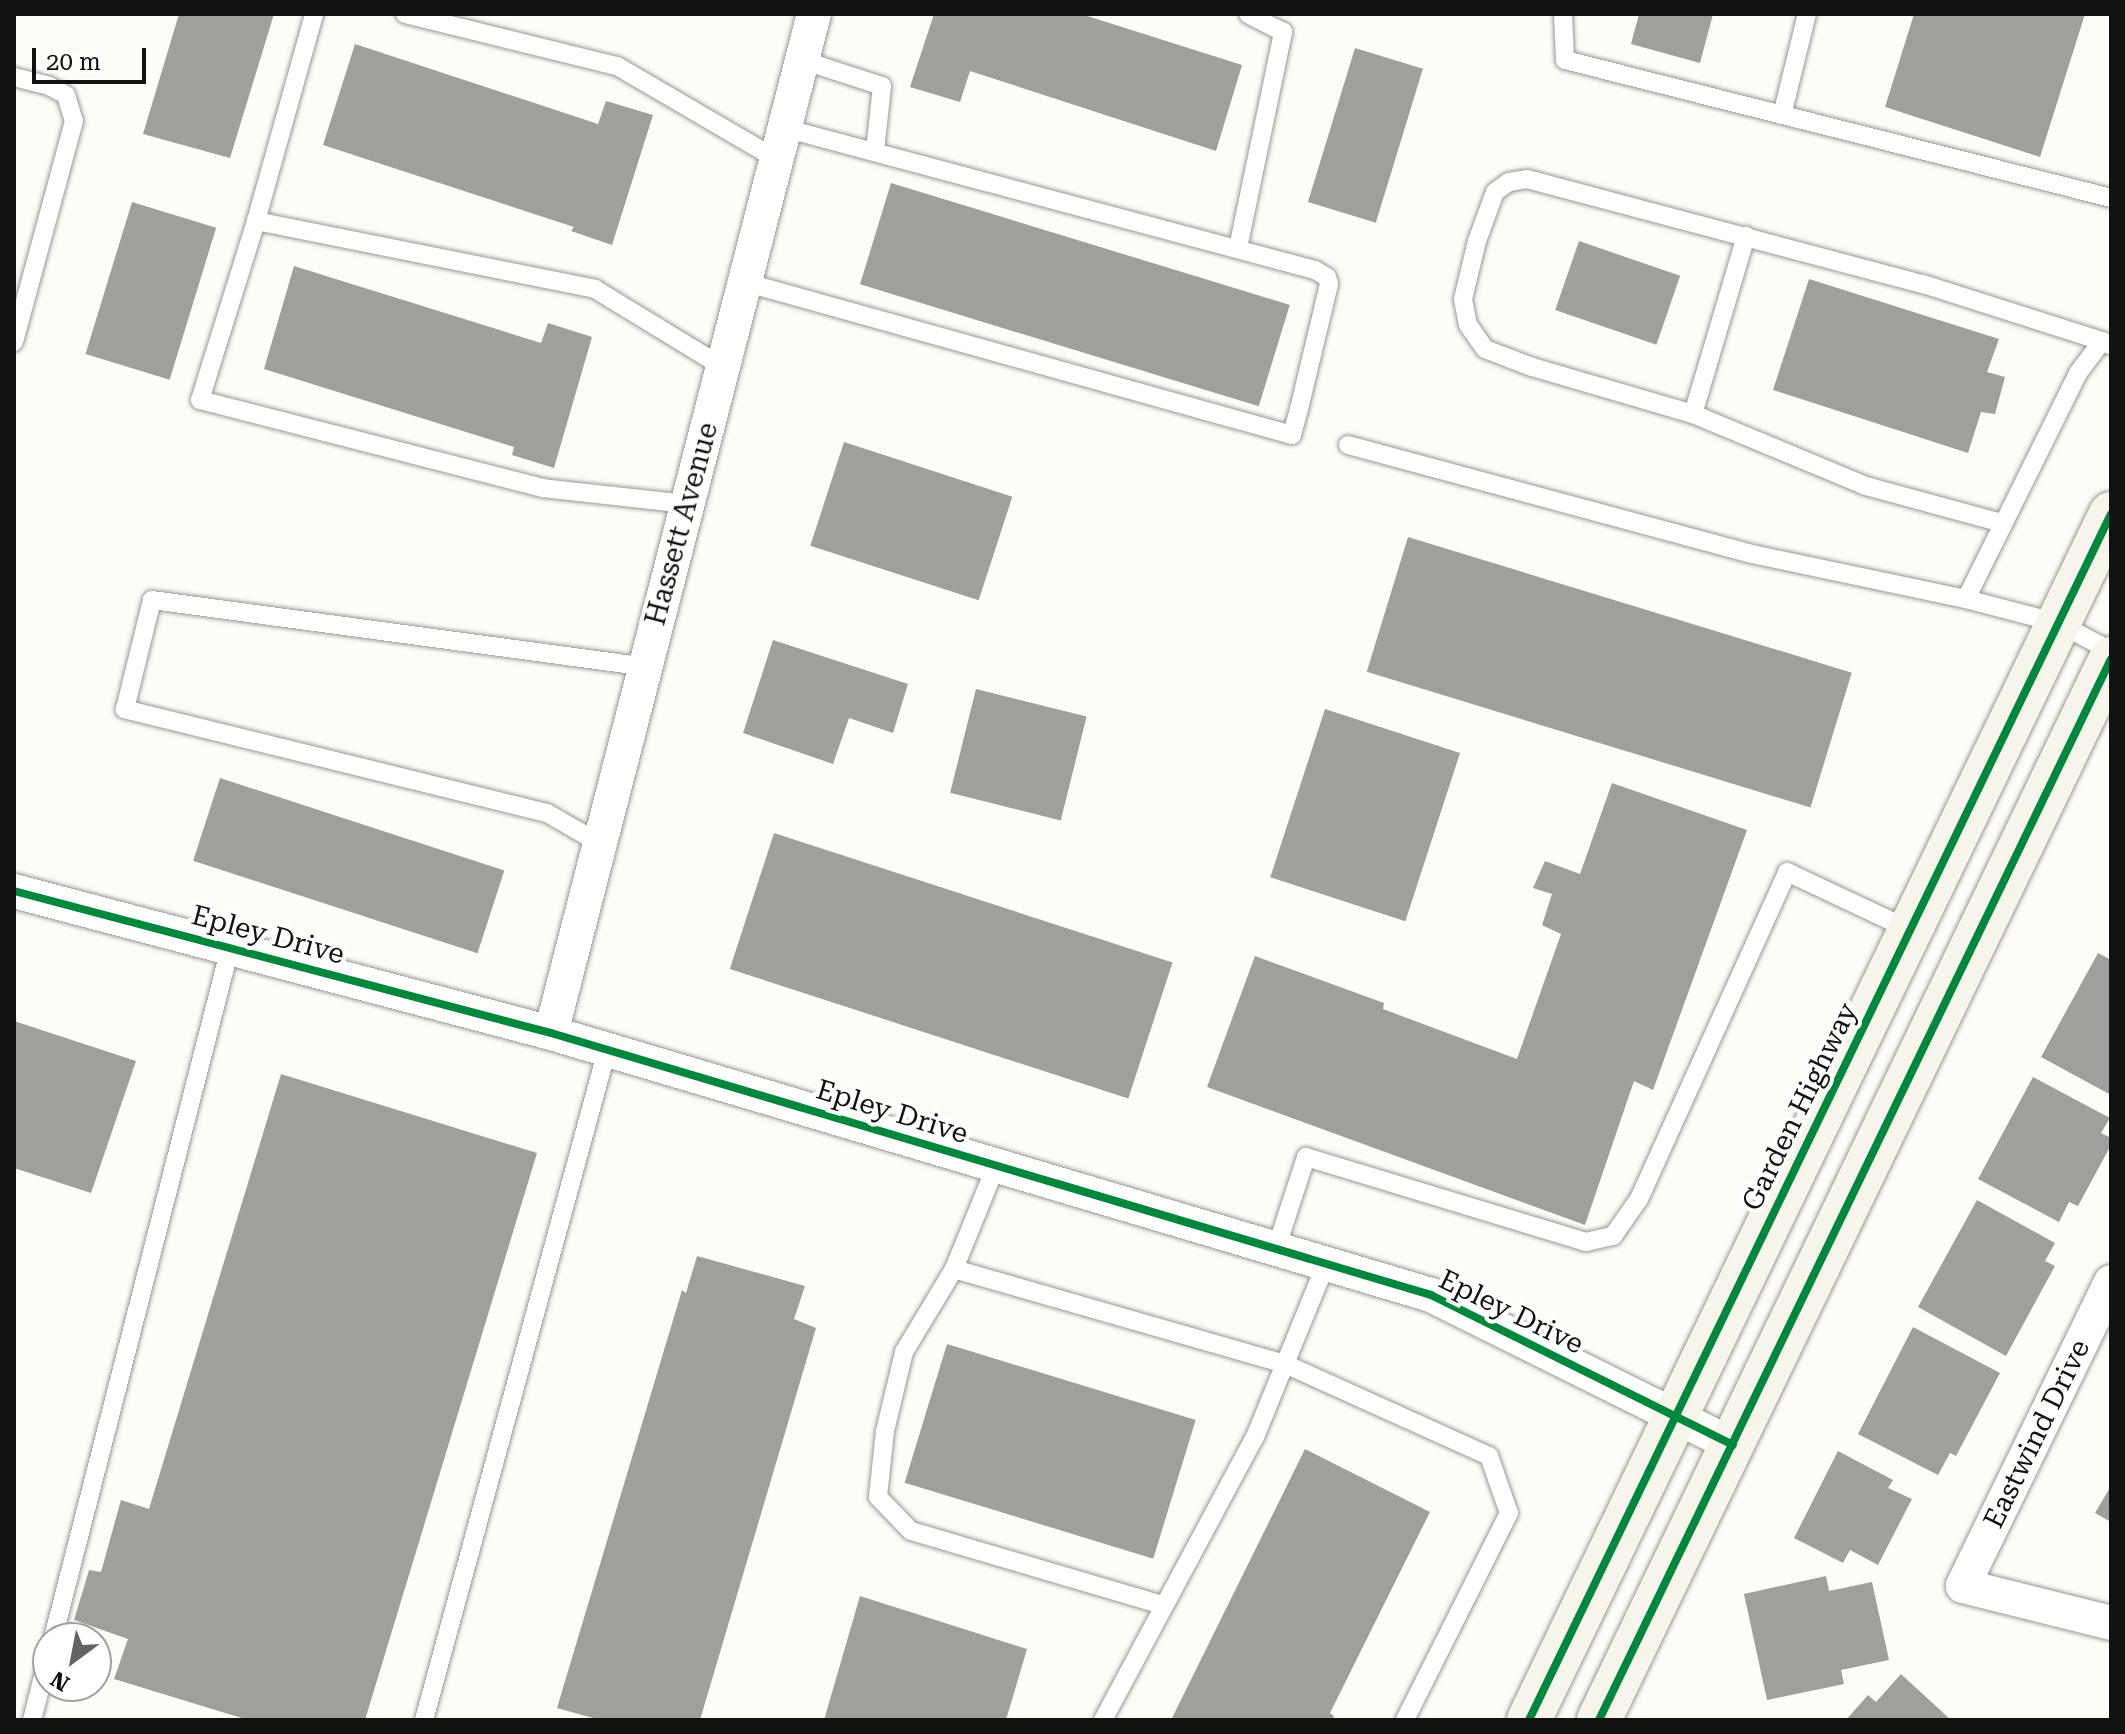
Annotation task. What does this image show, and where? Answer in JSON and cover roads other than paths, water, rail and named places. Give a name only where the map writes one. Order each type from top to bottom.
[{"type":"main road","name":"Garden Highway","points":[[1529,1720],[2111,514]]},
{"type":"main road","points":[[1599,1720],[2111,659]]},
{"type":"street","name":"Hassett Avenue","points":[[551,1033],[814,14]]},
{"type":"street","name":"Epley Drive","points":[[14,891],[551,1033],[1431,1295],[1733,1445]]},
{"type":"street","name":"Eastwind Drive","points":[[2111,1282],[1963,1586],[2111,1623]]},
{"type":"lane","points":[[314,14],[256,221],[200,400],[543,488],[687,504]]},
{"type":"lane","points":[[405,14],[617,66],[780,143],[875,152],[1315,270],[1327,277],[1329,284],[1292,435],[744,282]]},
{"type":"lane","points":[[1238,248],[1283,32],[1248,14]]},
{"type":"lane","points":[[1563,14],[1565,60],[2111,198]]},
{"type":"lane","points":[[1782,115],[1807,14]]},
{"type":"lane","points":[[802,60],[882,86],[875,152]]},
{"type":"lane","points":[[14,77],[49,86],[66,95],[74,121],[14,342]]},
{"type":"lane","points":[[1966,599],[2078,373],[2106,343],[1923,284],[1527,179],[1509,182],[1495,192],[1477,241],[1463,299],[1468,325],[1485,349],[1532,367],[1693,414],[1866,486],[2002,523]]},
{"type":"lane","points":[[256,221],[595,289],[723,367]]},
{"type":"lane","points":[[1693,414],[1746,236]]},
{"type":"lane","points":[[1348,445],[1752,554],[1966,599],[2058,623],[2111,651]]},
{"type":"lane","points":[[599,843],[547,813],[125,709],[152,600],[645,667]]},
{"type":"lane","points":[[1276,1249],[1306,1157],[1586,1242],[1613,1236],[1639,1199],[1787,872],[1910,930]]},
{"type":"lane","points":[[57,1622],[230,948]]},
{"type":"lane","points":[[424,1720],[607,1050]]},
{"type":"lane","points":[[996,1166],[954,1269],[904,1352],[885,1431],[878,1497],[911,1531],[1163,1605]]},
{"type":"lane","points":[[1103,1720],[1255,1437],[1326,1264]]},
{"type":"lane","points":[[954,1269],[1285,1364],[1489,1456],[1509,1513],[1405,1720]]}]
